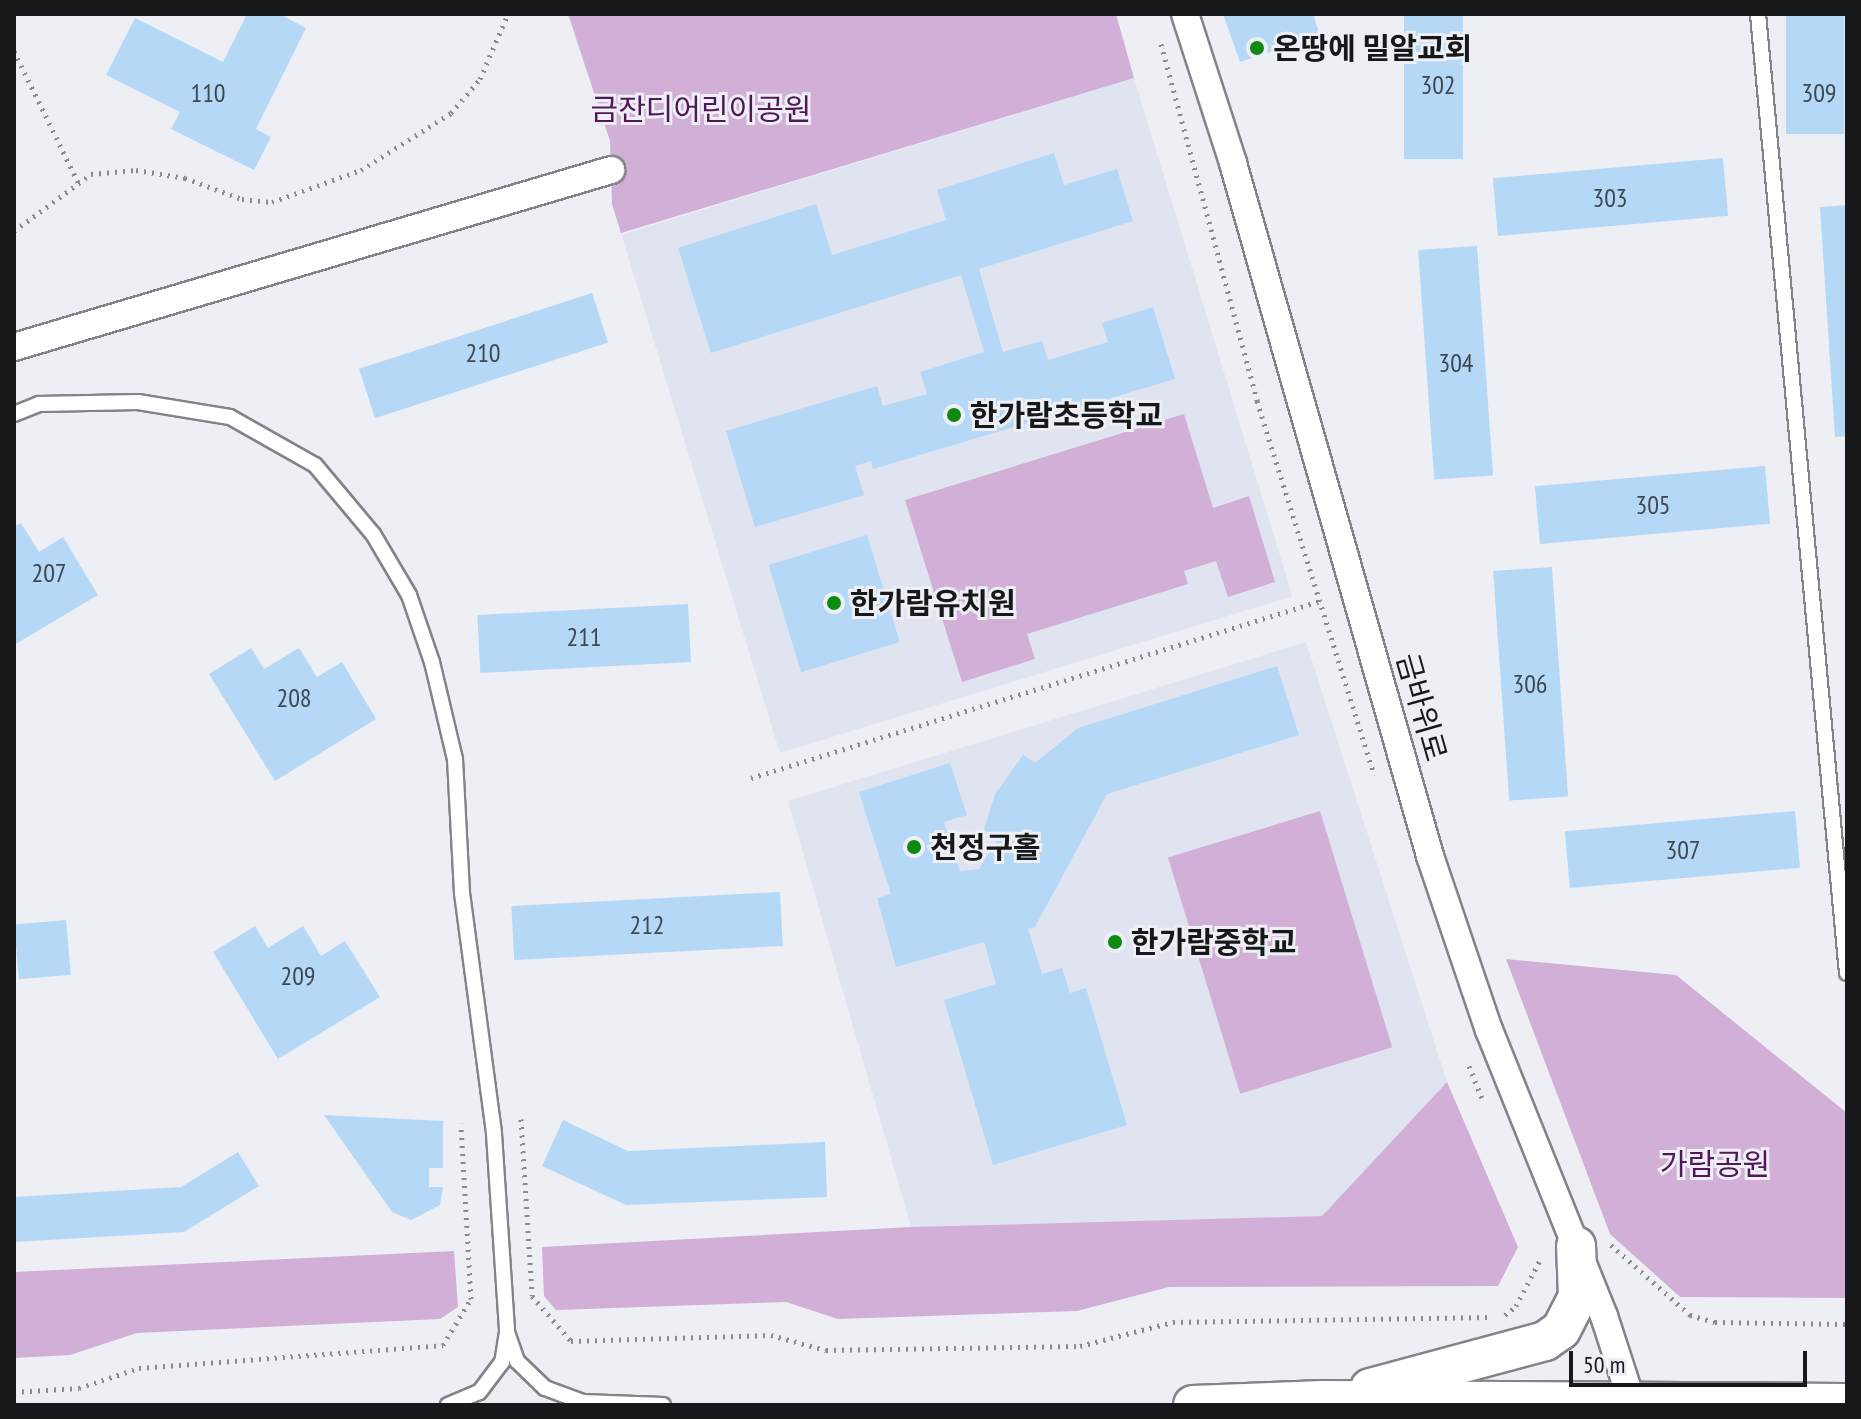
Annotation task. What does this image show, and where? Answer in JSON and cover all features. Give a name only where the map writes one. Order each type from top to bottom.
[{"type":"main road","points":[[1323,1400],[1545,1341],[1561,1330],[1578,1297],[1574,1245]]},
{"type":"main road","points":[[1193,1405],[1323,1400],[1633,1405],[1847,1403]]},
{"type":"street","name":"금바위로","points":[[1185,14],[1238,178],[1430,856],[1489,1030],[1633,1405]]},
{"type":"street","points":[[14,347],[611,170]]},
{"type":"lane","points":[[1758,14],[1847,973]]},
{"type":"lane","points":[[14,414],[39,404],[138,402],[230,417],[315,465],[373,534],[409,595],[432,662],[455,759],[462,893],[494,1134],[507,1332],[502,1362],[479,1392],[448,1405]]},
{"type":"lane","points":[[507,1332],[517,1361],[545,1388],[583,1402],[663,1405]]},
{"type":"path","points":[[14,231],[91,174],[136,170],[185,178],[242,199],[272,202],[317,189],[403,148],[451,113],[480,79],[508,14]]},
{"type":"path","points":[[1157,29],[1257,401],[1378,787]]},
{"type":"path","points":[[14,51],[78,182]]},
{"type":"path","points":[[751,778],[1330,598]]},
{"type":"path","points":[[1467,1058],[1483,1101]]},
{"type":"path","points":[[521,1119],[532,1296],[571,1341],[771,1335],[826,1350],[1080,1346],[1173,1322],[1502,1317],[1574,1245],[1690,1315],[1715,1322],[1847,1324]]},
{"type":"path","points":[[14,1392],[79,1388],[139,1368],[443,1345],[471,1299],[461,1123]]},
{"type":"shaded area","name":"한가람초등학교","points":[[1134,78],[1292,596],[780,753],[621,235]]},
{"type":"shaded area","name":"한가람중학교","points":[[1306,642],[1447,1082],[1322,1216],[911,1227],[788,801]]},
{"type":"green space","name":"금잔디어린이공원","points":[[568,14],[1116,14],[1134,78],[621,233],[612,204],[610,141]]},
{"type":"green space","points":[[1184,414],[1213,508],[1249,496],[1275,582],[1228,597],[1216,561],[1184,571],[1188,584],[1027,634],[1035,659],[962,682],[905,500]]},
{"type":"green space","points":[[1320,811],[1392,1047],[1240,1094],[1168,857]]},
{"type":"green space","name":"가람공원","points":[[1506,959],[1676,975],[1847,1113],[1847,1298],[1680,1297],[1610,1234]]},
{"type":"green space","points":[[1447,1082],[1518,1247],[1498,1286],[1169,1287],[1077,1311],[838,1319],[786,1302],[556,1310],[544,1296],[542,1247],[911,1227],[1322,1216]]},
{"type":"green space","points":[[454,1251],[458,1307],[440,1319],[137,1333],[70,1355],[14,1358],[14,1272]]},
{"type":"building","points":[[247,14],[279,14],[306,28],[256,129],[271,137],[254,170],[171,129],[180,112],[106,75],[135,18],[223,62]]},
{"type":"building","name":"온땅에 밀알교회","points":[[1223,14],[1313,14],[1320,35],[1240,62]]},
{"type":"building","points":[[1404,14],[1463,14],[1463,159],[1404,159]]},
{"type":"building","points":[[1786,14],[1844,14],[1844,134],[1786,134]]},
{"type":"building","points":[[1054,153],[1064,185],[1117,169],[1133,221],[979,269],[1003,352],[1042,341],[1048,360],[1108,342],[1102,323],[1153,307],[1175,379],[873,469],[871,461],[855,466],[864,495],[755,527],[726,431],[877,386],[883,406],[927,394],[920,372],[984,352],[961,275],[711,353],[678,248],[816,204],[832,255],[946,220],[937,190]]},
{"type":"building","points":[[1723,158],[1728,216],[1498,236],[1493,178]]},
{"type":"building","points":[[1847,205],[1847,436],[1835,437],[1820,207]]},
{"type":"building","points":[[1477,246],[1493,475],[1434,480],[1418,250]]},
{"type":"building","points":[[592,293],[608,342],[375,418],[359,369]]},
{"type":"building","points":[[1765,466],[1770,524],[1540,544],[1535,486]]},
{"type":"building","points":[[21,523],[39,552],[63,537],[98,595],[14,645],[14,527]]},
{"type":"building","name":"한가람유치원","points":[[867,535],[900,642],[801,672],[769,565]]},
{"type":"building","points":[[1552,567],[1568,796],[1509,801],[1493,571]]},
{"type":"building","points":[[688,604],[691,662],[480,673],[477,615]]},
{"type":"building","points":[[251,648],[264,669],[299,648],[317,677],[342,662],[376,719],[275,781],[209,674]]},
{"type":"building","points":[[1277,666],[1299,735],[1107,794],[1035,927],[1028,929],[1042,974],[1062,968],[1070,993],[1086,988],[1127,1125],[993,1165],[944,1000],[996,984],[984,942],[896,967],[877,898],[891,894],[859,792],[950,763],[967,815],[944,822],[960,871],[979,869],[999,837],[983,833],[995,794],[1023,755],[1035,763],[1078,728]]},
{"type":"building","points":[[1795,811],[1800,868],[1570,888],[1565,831]]},
{"type":"building","points":[[780,892],[783,946],[514,960],[511,906]]},
{"type":"building","points":[[66,920],[71,975],[19,979],[14,925]]},
{"type":"building","points":[[255,926],[268,948],[303,926],[321,956],[345,941],[380,997],[278,1059],[213,952]]},
{"type":"building","points":[[324,1115],[443,1121],[443,1168],[429,1168],[429,1187],[443,1187],[440,1205],[411,1220],[392,1212]]},
{"type":"building","points":[[563,1120],[628,1151],[825,1142],[827,1197],[626,1205],[542,1166]]},
{"type":"building","points":[[238,1152],[259,1186],[184,1232],[14,1242],[14,1197],[181,1187]]},
{"type":"place","name":"온땅에 밀알교회","points":[[1257,48]]},
{"type":"place","name":"한가람초등학교","points":[[954,415]]},
{"type":"place","name":"한가람유치원","points":[[834,603]]},
{"type":"place","name":"천정구홀","points":[[914,847]]},
{"type":"place","name":"한가람중학교","points":[[1115,942]]}]
